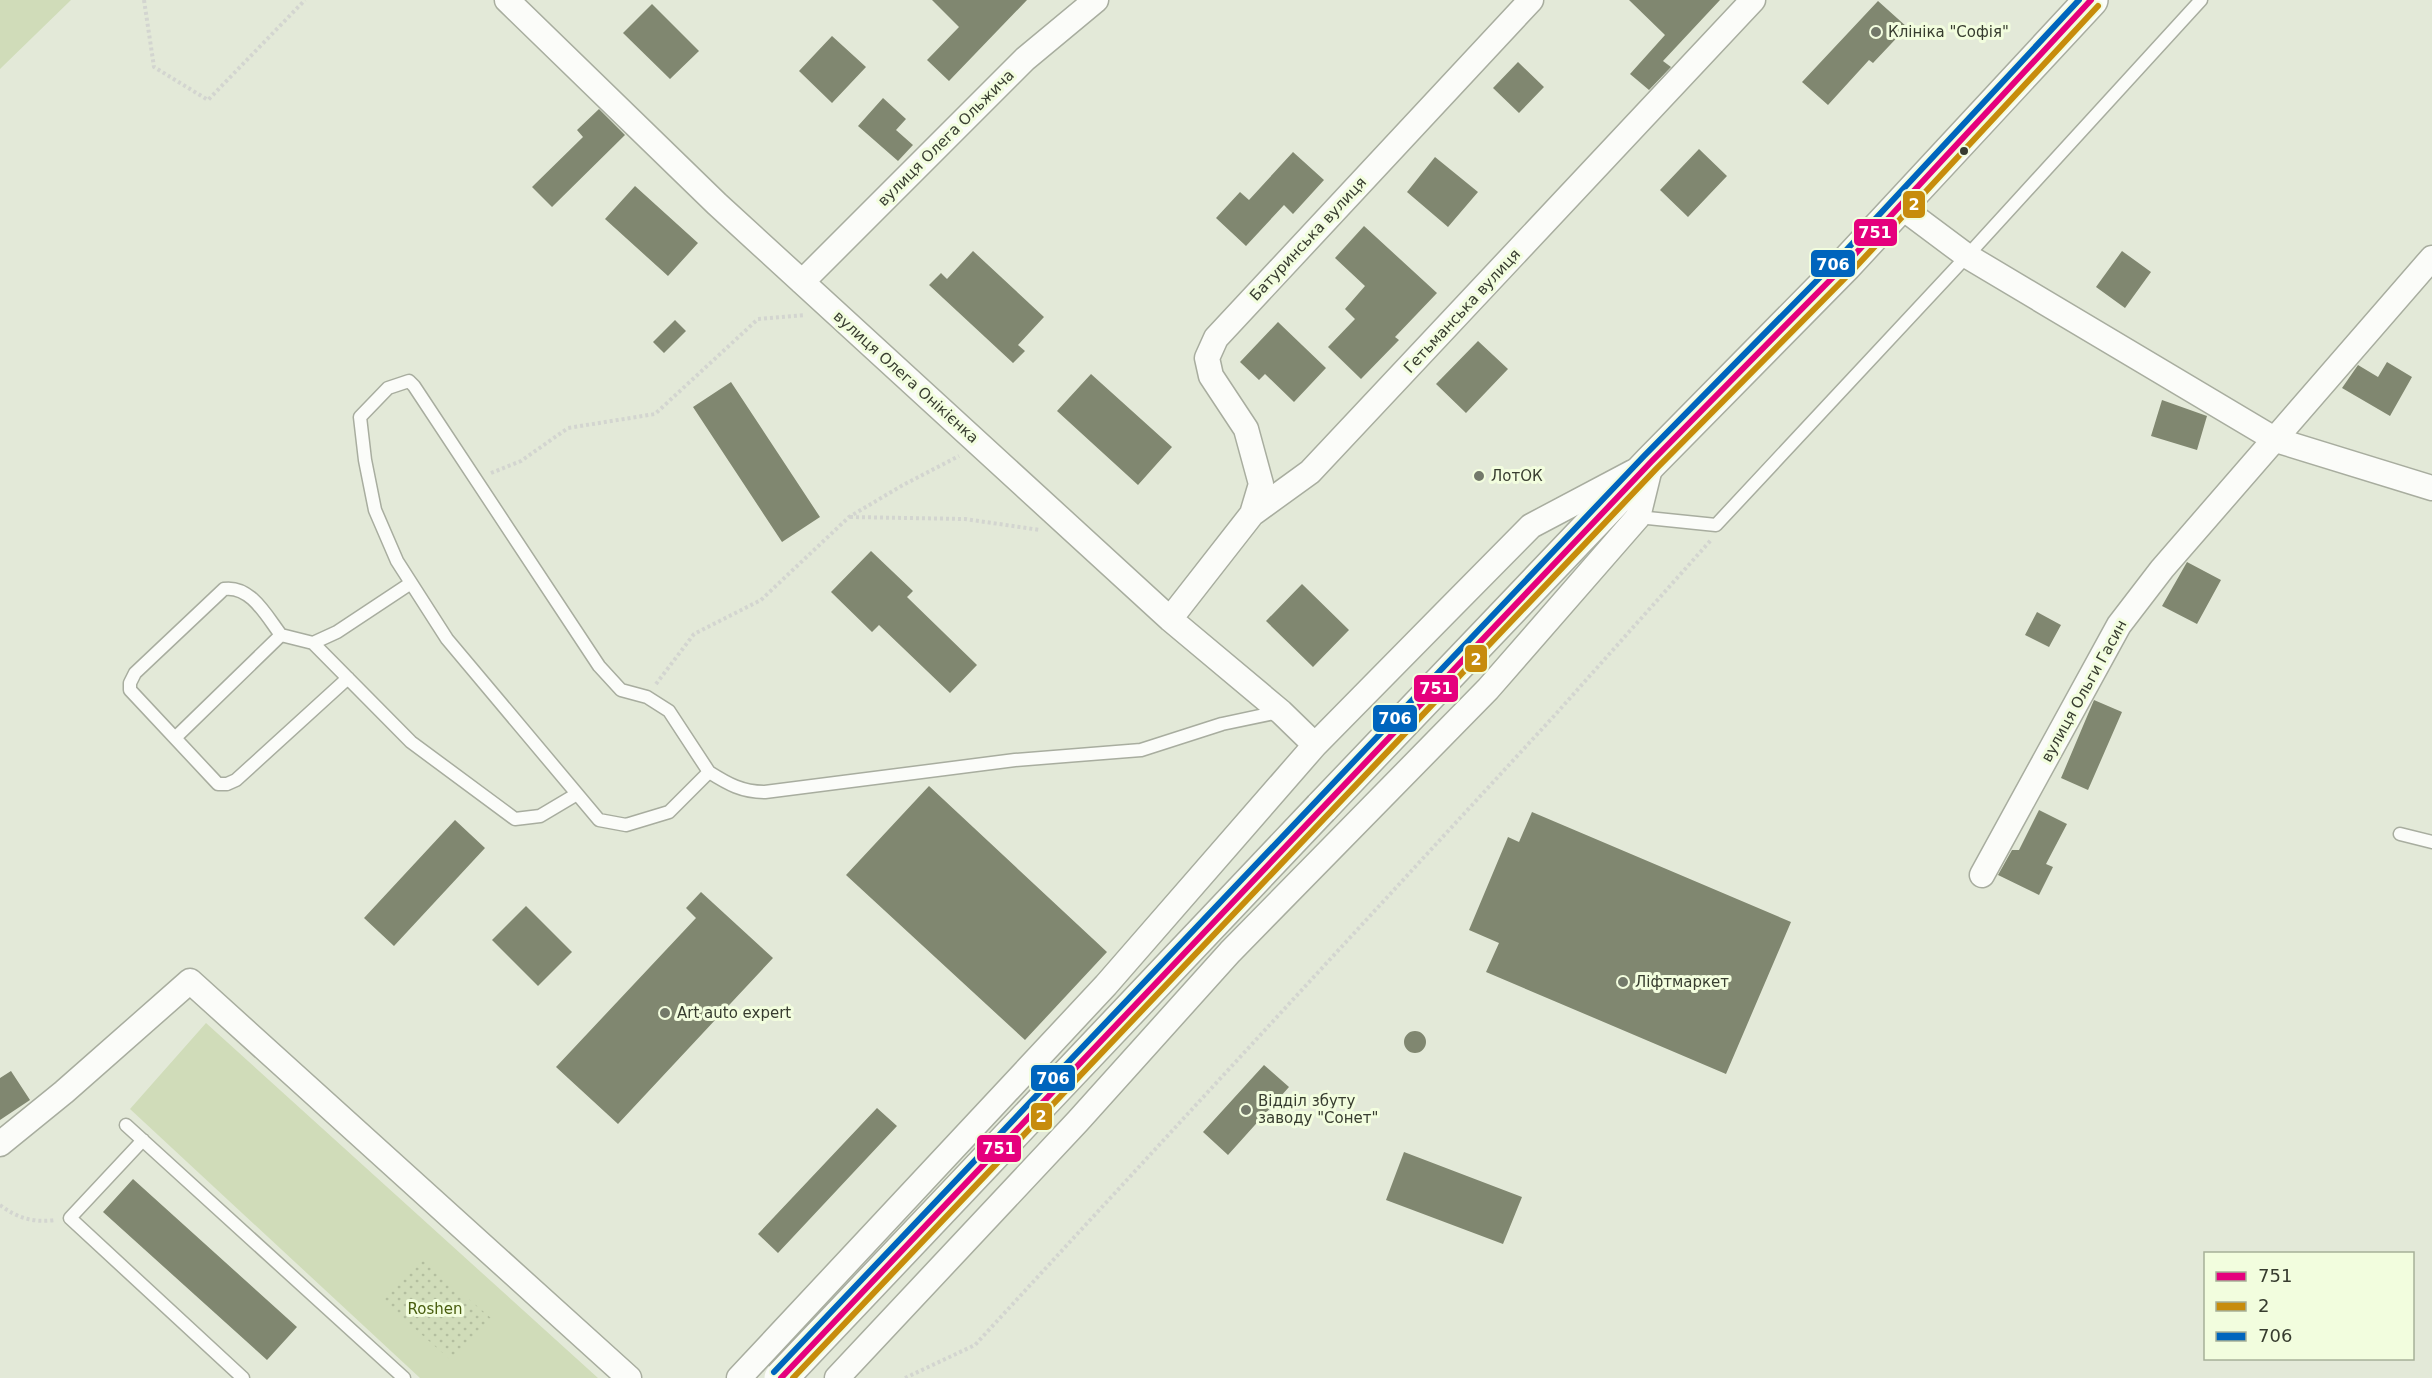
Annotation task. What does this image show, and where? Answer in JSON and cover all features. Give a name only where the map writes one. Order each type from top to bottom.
[{"type":"main road","points":[[781,1378],[1651,462],[1900,206],[2091,0]]},
{"type":"street","name":"вулиця Олега Онікієнка","points":[[507,0],[717,204],[1170,619],[1281,712],[1315,745]]},
{"type":"street","name":"вулиця Олега Ольжича","points":[[802,282],[1025,59],[1096,0]]},
{"type":"street","name":"Батуринська вулиця","points":[[1252,513],[1261,484],[1245,429],[1211,376],[1207,358],[1216,338],[1531,0]]},
{"type":"street","name":"Гетьманська вулиця","points":[[1170,619],[1252,513],[1310,472],[1753,0]]},
{"type":"street","points":[[1900,206],[1967,256],[2276,440],[2432,488]]},
{"type":"street","name":"вулиця Ольги Гасин","points":[[1982,875],[2119,625],[2162,569],[2432,258]]},
{"type":"street","points":[[837,1378],[1078,1121],[1230,952],[1488,689],[1638,517],[1651,462]]},
{"type":"street","points":[[739,1378],[1106,985],[1315,745],[1531,526],[1651,462]]},
{"type":"street","points":[[0,1144],[64,1092],[190,981],[629,1378]]},
{"type":"street","points":[[1106,985],[1157,1033]]},
{"type":"lane","points":[[1638,517],[1716,525],[1967,256],[2201,0]]},
{"type":"lane","points":[[709,772],[669,812],[626,825],[600,820],[447,639],[397,561],[375,510],[365,460],[360,417],[388,388],[409,381],[599,666],[621,690],[647,697],[669,711],[709,772],[736,789],[765,792],[1016,760],[1141,750],[1222,724],[1281,712]]},
{"type":"lane","points":[[313,643],[337,632],[411,583]]},
{"type":"lane","points":[[348,678],[236,780],[227,784],[218,784],[130,690],[130,683],[135,673],[224,589],[234,587],[249,595],[281,635],[313,643],[348,678],[411,742],[515,819],[540,816],[577,794]]},
{"type":"lane","points":[[176,737],[281,635]]},
{"type":"lane","points":[[2400,834],[2432,842]]},
{"type":"lane","points":[[126,1125],[404,1378]]},
{"type":"lane","points":[[143,1140],[70,1218],[243,1378]]},
{"type":"path","points":[[144,0],[154,67],[208,100],[305,0]]},
{"type":"path","points":[[476,480],[521,460],[568,428],[655,414],[758,319],[835,312]]},
{"type":"path","points":[[647,697],[694,633],[761,600],[849,517],[903,485],[980,445]]},
{"type":"path","points":[[849,517],[965,519],[1079,536]]},
{"type":"path","points":[[905,1378],[975,1345],[1702,552],[1710,543],[1716,525]]},
{"type":"path","points":[[0,1205],[10,1213],[28,1220],[51,1221],[70,1218]]},
{"type":"green space","points":[[0,0],[71,0],[0,69]]},
{"type":"green space","points":[[206,1023],[598,1378],[420,1378],[130,1109]]},
{"type":"green space","name":"Roshen","points":[[420,1257],[491,1318],[453,1362],[382,1300]]},
{"type":"building","points":[[932,0],[1027,0],[949,81],[927,60],[959,27]]},
{"type":"building","points":[[1629,0],[1720,0],[1663,61],[1671,67],[1649,90],[1630,74],[1665,35]]},
{"type":"building","points":[[1878,1],[1907,27],[1873,63],[1869,60],[1828,105],[1802,82]]},
{"type":"building","points":[[652,4],[699,51],[670,79],[623,33]]},
{"type":"building","points":[[832,36],[866,67],[832,103],[799,71]]},
{"type":"building","points":[[1518,62],[1544,87],[1519,113],[1493,88]]},
{"type":"building","points":[[883,98],[906,119],[896,130],[913,145],[898,161],[858,126]]},
{"type":"building","points":[[599,109],[625,135],[552,207],[532,187],[583,137],[577,130]]},
{"type":"building","points":[[1699,149],[1727,176],[1688,217],[1660,190]]},
{"type":"building","points":[[1293,152],[1324,180],[1293,214],[1284,205],[1246,246],[1216,218],[1240,192],[1249,200]]},
{"type":"building","points":[[1435,157],[1478,192],[1448,227],[1407,192]]},
{"type":"building","points":[[635,186],[698,243],[668,276],[605,219]]},
{"type":"building","points":[[1364,226],[1437,293],[1395,337],[1399,340],[1361,379],[1328,347],[1355,319],[1345,309],[1365,286],[1335,258]]},
{"type":"building","points":[[973,251],[1044,317],[1018,345],[1025,351],[1013,363],[929,285],[941,273],[947,279]]},
{"type":"building","points":[[2122,251],[2151,272],[2125,308],[2096,287]]},
{"type":"building","points":[[675,320],[686,331],[664,353],[653,342]]},
{"type":"building","points":[[1278,322],[1326,368],[1294,402],[1265,374],[1259,380],[1240,362]]},
{"type":"building","points":[[1478,341],[1508,369],[1466,413],[1436,384]]},
{"type":"building","points":[[2387,362],[2412,377],[2390,416],[2342,388],[2358,365],[2378,377]]},
{"type":"building","points":[[1091,374],[1172,447],[1138,485],[1057,411]]},
{"type":"building","points":[[731,382],[820,517],[782,542],[693,407]]},
{"type":"building","points":[[2162,400],[2207,416],[2197,450],[2151,436]]},
{"type":"building","points":[[871,551],[913,591],[907,597],[977,665],[950,693],[879,625],[872,632],[831,592]]},
{"type":"building","points":[[2187,562],[2221,580],[2197,624],[2162,606]]},
{"type":"building","points":[[1302,584],[1349,630],[1313,667],[1266,621]]},
{"type":"building","points":[[2037,612],[2061,625],[2049,647],[2025,635]]},
{"type":"building","points":[[2094,700],[2122,712],[2088,790],[2061,778]]},
{"type":"building","points":[[929,786],[1107,952],[1025,1040],[846,875]]},
{"type":"building","points":[[2039,810],[2067,824],[2046,864],[2053,867],[2039,895],[1998,875],[2012,850],[2019,850]]},
{"type":"building","points":[[1532,812],[1791,922],[1726,1074],[1486,972],[1499,943],[1469,930],[1508,837],[1519,842]]},
{"type":"building","points":[[455,820],[485,848],[394,946],[364,918]]},
{"type":"building","name":"Art auto expert","points":[[701,892],[773,958],[618,1124],[556,1067],[696,918],[686,908]]},
{"type":"building","points":[[526,906],[572,952],[538,986],[492,940]]},
{"type":"building","points":[[1415,1031],[1425,1038],[1426,1042],[1419,1052],[1415,1053],[1405,1046],[1404,1042],[1411,1032]]},
{"type":"building","name":"Відділ збуту заводу \"Сонет\"","points":[[1264,1065],[1289,1087],[1228,1155],[1203,1132]]},
{"type":"building","points":[[11,1071],[30,1100],[0,1120],[0,1078]]},
{"type":"building","points":[[877,1108],[897,1126],[778,1253],[758,1234]]},
{"type":"building","points":[[1404,1152],[1522,1197],[1503,1244],[1386,1200]]},
{"type":"building","points":[[133,1179],[297,1327],[267,1360],[103,1212]]},
{"type":"transit line","name":"706","points":[[774,1372],[1644,456],[1838,259],[2079,0]]},
{"type":"transit line","name":"751","points":[[781,1378],[1651,462],[1845,265],[2091,0]]},
{"type":"transit line","name":"2","points":[[793,1378],[1657,468],[1852,271],[2098,6]]},
{"type":"place","name":"Клініка \"Софія\"","points":[[1876,32]]},
{"type":"place","name":"ЛотОК","points":[[1479,476]]},
{"type":"place","name":"Ліфтмаркет","points":[[1623,982]]},
{"type":"place","name":"Art auto expert","points":[[665,1013]]},
{"type":"place","name":"Відділ збуту заводу \"Сонет\"","points":[[1246,1110]]}]
